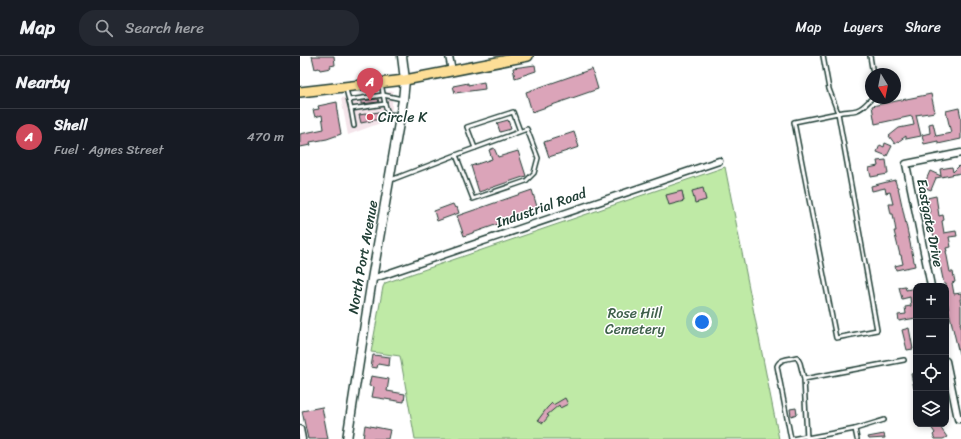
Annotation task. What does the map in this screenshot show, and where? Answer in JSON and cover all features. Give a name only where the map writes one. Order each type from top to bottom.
[{"type":"main road","name":"North Port Avenue","points":[[347,439],[372,279],[401,116],[405,80],[402,56]]},
{"type":"main road","points":[[300,92],[405,80],[528,56]]},
{"type":"street","points":[[449,56],[452,72]]},
{"type":"street","name":"Eastgate Drive","points":[[930,283],[906,164],[961,153]]},
{"type":"street","name":"Industrial Road","points":[[372,279],[719,161]]},
{"type":"street","points":[[949,374],[959,419]]},
{"type":"street","points":[[300,429],[302,439]]},
{"type":"lane","points":[[823,56],[829,89],[838,113],[877,330],[836,338],[794,122],[838,113],[859,110],[866,104]]},
{"type":"lane","points":[[870,56],[872,68]]},
{"type":"lane","points":[[381,83],[388,114],[401,116]]},
{"type":"lane","points":[[364,85],[366,98]]},
{"type":"lane","points":[[346,87],[354,126]]},
{"type":"lane","points":[[348,100],[383,95],[403,100]]},
{"type":"lane","points":[[351,109],[372,104],[385,104]]},
{"type":"lane","points":[[475,148],[467,127],[513,112],[520,131]]},
{"type":"lane","points":[[389,181],[456,155],[527,129],[538,158],[534,173],[526,181],[473,199],[456,155]]},
{"type":"lane","points":[[807,438],[804,379],[800,363],[796,357],[781,360],[778,366],[792,439],[807,438],[855,429],[884,420]]},
{"type":"lane","points":[[804,379],[904,360]]},
{"type":"lane","points":[[855,429],[857,439]]},
{"type":"lane","points":[[830,434],[831,439]]},
{"type":"shaded area","points":[[393,91],[391,119],[348,135],[341,98]]},
{"type":"green space","name":"Rose Hill Cemetery","points":[[725,167],[779,439],[415,439],[400,356],[371,352],[385,283]]},
{"type":"building","points":[[312,56],[334,56],[335,65],[330,66],[331,68],[320,70],[319,68],[315,69]]},
{"type":"building","points":[[535,65],[536,71],[515,78],[513,68]]},
{"type":"building","points":[[592,69],[598,89],[532,112],[526,92]]},
{"type":"building","points":[[484,82],[485,89],[455,93],[453,86],[468,83],[468,85]]},
{"type":"building","points":[[931,94],[935,112],[916,115],[921,136],[906,139],[906,136],[895,144],[889,136],[899,128],[914,125],[912,116],[875,124],[872,106],[882,104],[901,104],[901,100]]},
{"type":"building","points":[[378,99],[379,102],[361,104],[361,101]]},
{"type":"building","points":[[337,102],[341,134],[327,139],[310,142],[311,145],[300,147],[300,134],[324,129],[322,115],[315,117],[313,110],[319,109],[318,106]]},
{"type":"building","points":[[959,108],[961,118],[961,139],[938,144],[938,141],[924,144],[922,135],[930,133],[929,124],[933,123],[936,136],[951,133],[946,111]]},
{"type":"building","points":[[379,112],[380,119],[361,123],[359,115]]},
{"type":"building","points":[[508,120],[511,129],[500,132],[497,123]]},
{"type":"building","points":[[574,132],[579,147],[549,157],[544,142]]},
{"type":"building","points":[[885,143],[892,146],[887,156],[877,152],[880,145],[884,147]]},
{"type":"building","points":[[494,148],[498,157],[518,151],[526,176],[479,192],[471,166],[492,159],[489,150]]},
{"type":"building","points":[[886,160],[888,174],[871,177],[869,168],[878,166],[877,161]]},
{"type":"building","points":[[961,164],[961,173],[936,178],[931,190],[923,187],[930,171],[941,176],[940,169],[952,167],[953,172]]},
{"type":"building","points":[[895,180],[898,187],[915,266],[896,270],[895,266],[903,264],[894,231],[896,231],[893,214],[891,214],[889,204],[893,204],[890,192],[886,193],[885,188],[872,191],[871,186]]},
{"type":"building","points":[[703,188],[706,200],[695,203],[692,191]]},
{"type":"building","points":[[532,190],[538,210],[464,236],[457,216]]},
{"type":"building","points":[[682,191],[684,201],[669,205],[666,195]]},
{"type":"building","points":[[936,196],[939,216],[943,215],[944,220],[942,221],[944,233],[956,231],[957,236],[949,237],[951,247],[946,248],[946,251],[950,272],[953,272],[955,282],[952,283],[954,294],[961,293],[961,354],[959,354],[949,311],[949,283],[944,283],[927,198]]},
{"type":"building","points":[[453,204],[455,208],[457,207],[459,213],[437,221],[434,211]]},
{"type":"building","points":[[905,286],[906,290],[913,289],[913,319],[899,321],[898,315],[906,314],[905,307],[911,306],[910,297],[902,299],[899,287]]},
{"type":"building","points":[[909,328],[913,349],[907,350],[902,330]]},
{"type":"building","points":[[373,355],[390,357],[389,366],[378,364],[377,368],[371,367]]},
{"type":"building","points":[[371,376],[389,379],[387,391],[405,394],[404,402],[372,397],[374,387],[369,386]]},
{"type":"building","points":[[565,398],[568,404],[560,408],[559,405],[547,415],[549,416],[543,423],[538,420],[552,403],[553,405]]},
{"type":"building","points":[[322,407],[328,439],[308,439],[302,411]]},
{"type":"building","points":[[796,408],[797,414],[791,416],[790,409]]},
{"type":"building","points":[[365,425],[390,430],[388,439],[363,439]]},
{"type":"building","points":[[931,427],[940,427],[947,437],[943,439],[935,439],[933,435],[935,433]]},
{"type":"building","points":[[884,434],[885,438],[869,439],[868,437]]},
{"type":"place","name":"Shell","points":[[370,101]]},
{"type":"place","name":"Circle K","points":[[370,117]]}]
